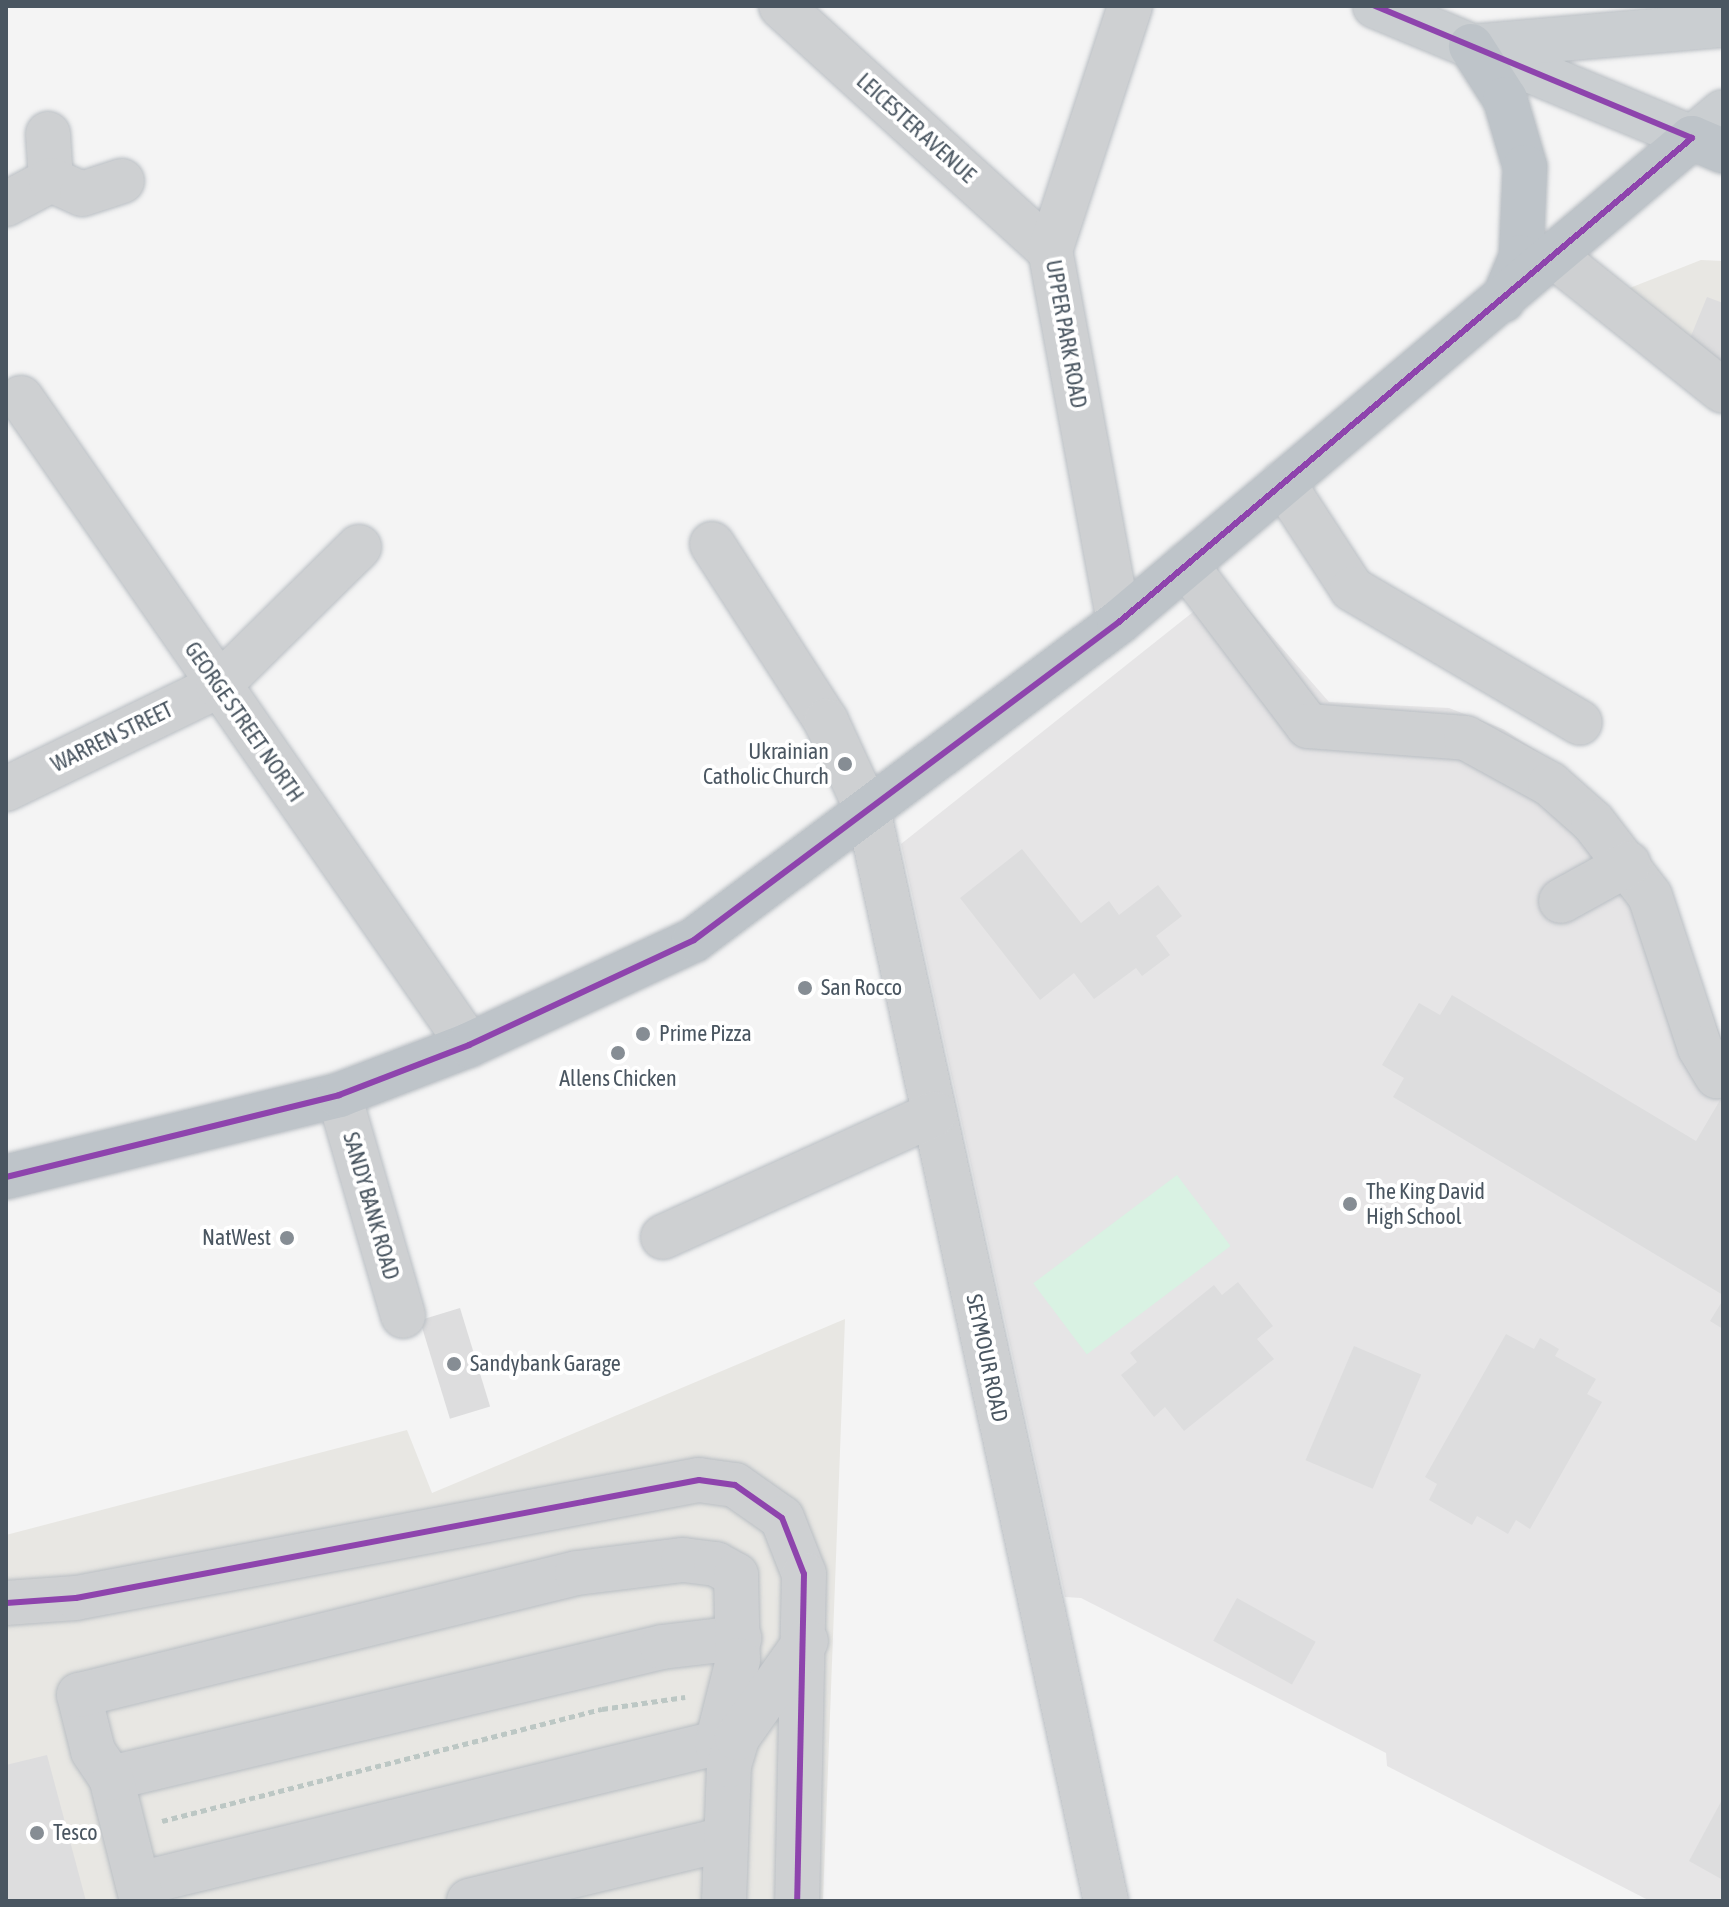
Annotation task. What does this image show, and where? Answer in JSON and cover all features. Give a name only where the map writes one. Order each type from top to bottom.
[{"type":"highway","points":[[1471,46],[1505,99],[1525,167],[1521,257],[1502,302]]},
{"type":"highway","points":[[6,1177],[339,1095],[469,1045],[694,940],[869,814],[1119,622],[1554,256],[1713,134]]},
{"type":"main road","points":[[1375,6],[1471,46],[1713,134]]},
{"type":"main road","points":[[1471,46],[1723,25]]},
{"type":"street","name":"LEICESTER AVENUE","points":[[781,6],[1050,251]]},
{"type":"street","name":"UPPER PARK ROAD","points":[[1119,622],[1050,251],[1130,6]]},
{"type":"street","points":[[48,134],[51,180]]},
{"type":"street","points":[[51,180],[82,194],[122,181]]},
{"type":"street","points":[[6,204],[51,180]]},
{"type":"street","points":[[1554,256],[1723,391]]},
{"type":"street","name":"GEORGE STREET NORTH","points":[[21,398],[469,1045]]},
{"type":"street","points":[[1283,483],[1352,589],[1580,723]]},
{"type":"street","name":"SEYMOUR ROAD","points":[[712,544],[826,721],[869,814],[1106,1901]]},
{"type":"street","name":"WARREN STREET","points":[[6,789],[218,686],[359,547]]},
{"type":"street","points":[[1186,565],[1308,726],[1466,738],[1550,784],[1628,864],[1650,896],[1700,1048],[1717,1076]]},
{"type":"street","points":[[1561,901],[1628,864]]},
{"type":"street","name":"SANDY BANK ROAD","points":[[339,1095],[403,1316]]},
{"type":"street","points":[[663,1237],[934,1114]]},
{"type":"street","points":[[6,1603],[76,1598],[708,1480],[753,1493],[793,1535],[804,1574],[806,1641],[797,1901]]},
{"type":"street","points":[[724,1901],[727,1740],[739,1638],[736,1575],[716,1564],[683,1560],[577,1573],[79,1695],[93,1751],[111,1778],[140,1893],[727,1740],[806,1641]]},
{"type":"street","points":[[111,1778],[662,1647],[739,1638]]},
{"type":"street","points":[[469,1901],[726,1839]]},
{"type":"path","points":[[124,1831],[602,1709],[690,1696]]},
{"type":"shaded area","points":[[1701,260],[1723,261],[1723,376],[1617,293]]},
{"type":"shaded area","name":"The King David High School","points":[[1227,585],[1329,702],[1449,708],[1503,729],[1550,760],[1666,893],[1723,1043],[1723,1901],[1650,1901],[1387,1766],[1386,1753],[1081,1598],[1065,1597],[901,844]]},
{"type":"shaded area","points":[[845,1319],[823,1901],[6,1901],[6,1535],[407,1430],[432,1493]]},
{"type":"green space","points":[[1177,1175],[1231,1246],[1087,1354],[1033,1283]]},
{"type":"building","points":[[1707,297],[1723,303],[1723,362],[1686,348]]},
{"type":"building","points":[[1022,849],[1081,923],[1109,901],[1119,915],[1158,885],[1182,916],[1156,936],[1170,955],[1142,976],[1136,968],[1094,999],[1074,973],[1040,1000],[960,898]]},
{"type":"building","points":[[1452,995],[1696,1141],[1723,1095],[1723,1295],[1393,1097],[1404,1078],[1382,1065],[1419,1003],[1440,1015]]},
{"type":"building","points":[[1238,1282],[1273,1326],[1257,1339],[1274,1359],[1184,1431],[1165,1407],[1154,1417],[1121,1375],[1137,1362],[1130,1353],[1214,1285],[1222,1295]]},
{"type":"building","points":[[1723,1300],[1723,1329],[1710,1321]]},
{"type":"building","name":"Sandybank Garage","points":[[460,1308],[490,1406],[450,1419],[420,1320]]},
{"type":"building","points":[[1506,1334],[1534,1349],[1540,1338],[1559,1349],[1555,1356],[1596,1379],[1587,1394],[1602,1402],[1530,1529],[1516,1520],[1508,1534],[1477,1516],[1472,1525],[1429,1500],[1437,1484],[1425,1477]]},
{"type":"building","points":[[1354,1346],[1421,1375],[1373,1489],[1306,1460]]},
{"type":"building","points":[[1237,1598],[1316,1642],[1292,1684],[1213,1641]]},
{"type":"building","name":"Tesco","points":[[47,1755],[86,1901],[6,1901],[6,1765]]},
{"type":"building","points":[[1723,1798],[1723,1880],[1689,1861]]},
{"type":"transit line","points":[[1375,6],[1692,138]]},
{"type":"transit line","points":[[6,1177],[339,1095],[469,1045],[694,940],[1119,622],[1692,138]]},
{"type":"transit line","points":[[6,1603],[76,1598],[699,1480],[735,1485],[782,1518],[804,1574],[797,1901]]},
{"type":"place","name":"Ukrainian Catholic Church","points":[[845,764]]},
{"type":"place","name":"San Rocco","points":[[805,988]]},
{"type":"place","name":"Prime Pizza","points":[[643,1034]]},
{"type":"place","name":"Allens Chicken","points":[[618,1053]]},
{"type":"place","name":"The King David High School","points":[[1350,1204]]},
{"type":"place","name":"NatWest","points":[[287,1238]]},
{"type":"place","name":"Sandybank Garage","points":[[454,1364]]},
{"type":"place","name":"Tesco","points":[[37,1833]]}]
